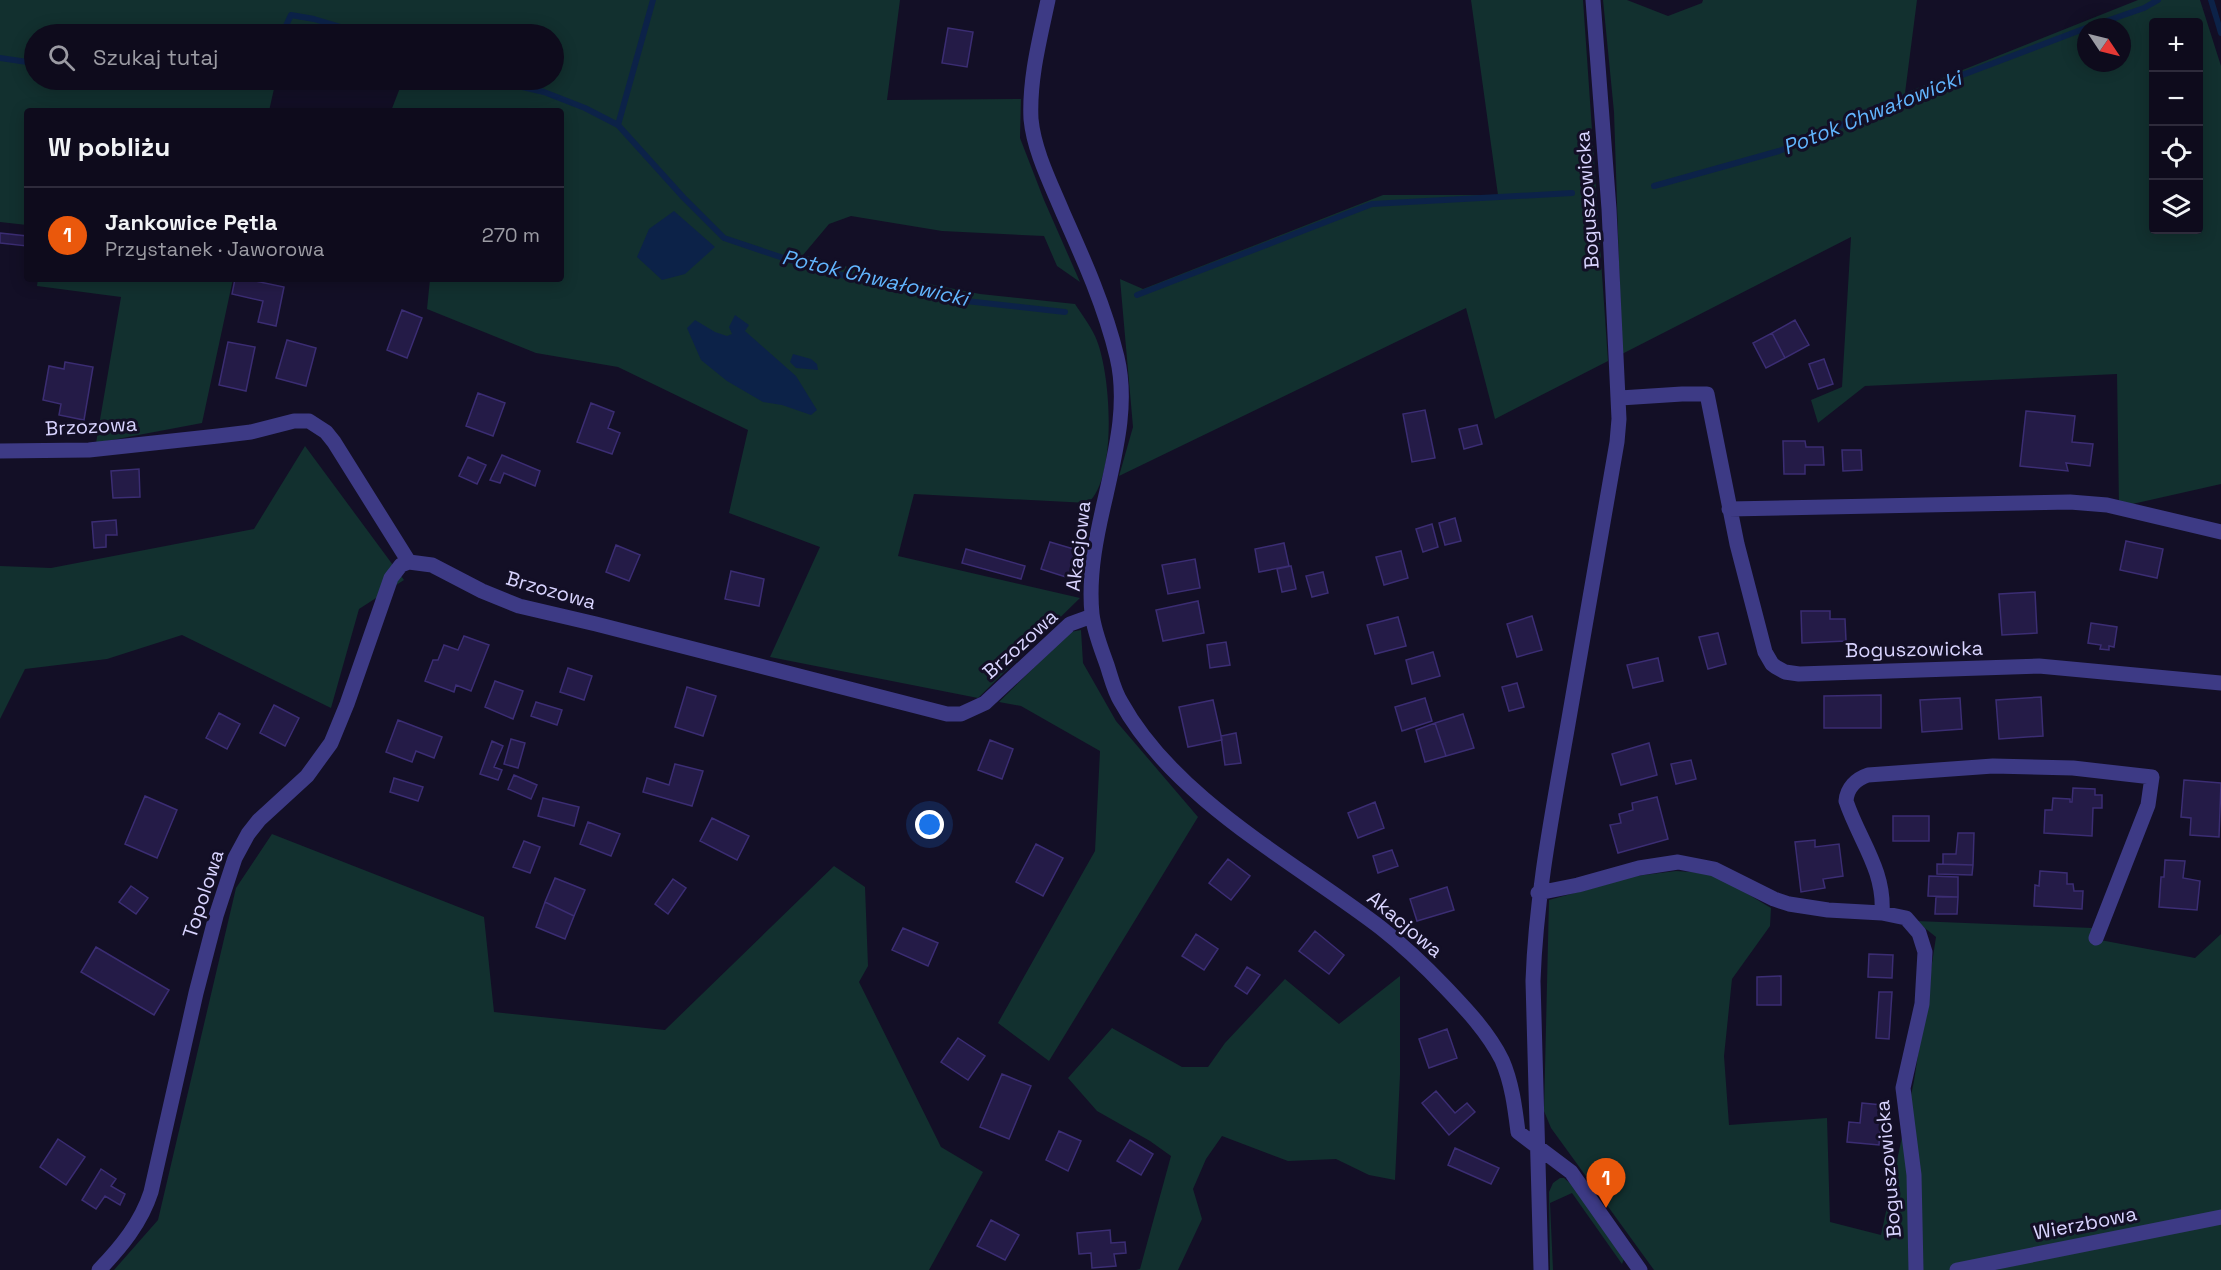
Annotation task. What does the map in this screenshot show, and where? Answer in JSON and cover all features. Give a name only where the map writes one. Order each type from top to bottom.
[{"type":"street","name":"Akacjowa","points":[[1048,0],[1033,79],[1032,123],[1045,169],[1095,286],[1109,326],[1122,390],[1118,435],[1093,560],[1091,592],[1092,616],[1097,637],[1119,699],[1144,738],[1204,799],[1381,928],[1445,987],[1478,1024],[1502,1060],[1510,1083],[1518,1132],[1571,1172],[1640,1270]]},
{"type":"street","name":"Boguszowicka","points":[[1540,1270],[1533,981],[1538,893],[1617,442],[1620,398],[1593,0]]},
{"type":"street","name":"Boguszowicka","points":[[1620,398],[1707,394],[1729,509],[1766,652],[1772,664],[1781,670],[1799,674],[2039,666],[2221,683]]},
{"type":"street","name":"Brzozowa","points":[[0,451],[88,450],[251,432],[294,421],[309,421],[326,432],[409,562],[432,565],[482,591],[519,606],[947,714],[961,714],[985,703],[1070,624],[1092,616]]},
{"type":"street","points":[[1729,509],[2070,502],[2107,505],[2221,532]]},
{"type":"street","name":"Topolowa","points":[[99,1270],[129,1237],[151,1192],[196,993],[216,916],[235,858],[248,834],[307,776],[331,743],[391,578],[401,565],[409,562]]},
{"type":"street","points":[[1881,913],[1883,896],[1881,881],[1846,801],[1848,791],[1859,778],[1868,775],[1993,766],[2073,768],[2152,777],[2148,805],[2096,938]]},
{"type":"street","name":"Boguszowicka","points":[[1538,893],[1578,885],[1639,867],[1677,862],[1714,869],[1790,904],[1828,910],[1881,913],[1906,918],[1919,933],[1925,952],[1922,1004],[1903,1088],[1914,1175],[1916,1270]]},
{"type":"street","name":"Wierzbowa","points":[[1956,1270],[2221,1217]]},
{"type":"green space","points":[[0,0],[900,0],[887,100],[1021,99],[1020,138],[1080,282],[1057,266],[1044,236],[942,231],[851,216],[829,224],[803,255],[863,271],[980,294],[1075,304],[1095,336],[1101,352],[1108,397],[1108,448],[1098,490],[1088,503],[914,494],[898,556],[1080,598],[978,698],[770,657],[820,547],[729,513],[748,430],[618,367],[536,353],[427,309],[430,282],[564,282],[564,108],[392,108],[399,90],[564,90],[564,24],[24,24],[24,90],[274,90],[270,108],[24,108],[24,225],[0,222]]},
{"type":"green space","points":[[1471,0],[1583,0],[1608,361],[1495,419],[1466,308],[1119,476],[1133,427],[1120,279],[1143,289],[1383,195],[1498,195]]},
{"type":"green space","points":[[1603,0],[1627,0],[1668,16],[1702,3],[1703,0],[1917,0],[1905,93],[2077,24],[2077,72],[2131,72],[2131,18],[2093,18],[2138,0],[2200,0],[2221,66],[2221,484],[2119,507],[2117,374],[1865,386],[1818,423],[1811,400],[1842,387],[1851,237],[1622,354],[1614,112]]},
{"type":"green space","points":[[38,282],[232,282],[202,423],[96,443],[121,297],[37,286]]},
{"type":"green space","points":[[305,446],[404,580],[359,609],[331,708],[182,635],[107,659],[25,669],[0,719],[0,566],[51,568],[254,529]]},
{"type":"green space","points":[[1081,630],[1083,663],[1116,721],[1198,817],[1049,1061],[998,1023],[1095,851],[1100,751],[1021,706],[999,702],[1070,632]]},
{"type":"green space","points":[[272,834],[484,917],[494,1012],[665,1030],[834,866],[865,887],[868,966],[859,982],[941,1147],[983,1172],[929,1270],[114,1270],[158,1220],[236,888]]},
{"type":"green space","points":[[1676,871],[1706,873],[1736,887],[1771,908],[1770,926],[1732,979],[1724,1056],[1729,1125],[1827,1118],[1830,1222],[1881,1235],[1914,1081],[1936,937],[1916,921],[2093,928],[2095,939],[2195,958],[2221,934],[2221,1270],[1654,1270],[1551,1128],[1544,1111],[1549,900],[1636,876]]},
{"type":"green space","points":[[1400,976],[1400,1075],[1395,1180],[1369,1175],[1336,1159],[1288,1161],[1222,1136],[1206,1159],[1193,1189],[1202,1219],[1178,1270],[1136,1270],[1140,1269],[1171,1156],[1150,1141],[1097,1111],[1068,1078],[1112,1028],[1182,1067],[1208,1067],[1225,1043],[1285,979],[1339,1024]]},
{"type":"green space","points":[[1564,1178],[1572,1185],[1624,1259],[1622,1264],[1572,1193],[1550,1203],[1553,1270],[1550,1270],[1549,1192],[1553,1183]]},
{"type":"water","points":[[674,211],[715,247],[685,274],[662,280],[637,257],[649,229]]},
{"type":"water","points":[[735,315],[749,325],[745,331],[796,376],[817,410],[811,415],[782,405],[763,402],[727,381],[701,360],[687,328],[695,320],[727,336],[732,334],[729,327]]},
{"type":"water","points":[[793,354],[811,359],[817,364],[818,370],[796,368],[790,362]]},
{"type":"building","points":[[948,28],[973,32],[967,67],[942,63]]},
{"type":"building","points":[[0,233],[24,236],[24,246],[0,243]]},
{"type":"building","points":[[234,282],[260,282],[284,287],[276,326],[258,322],[263,301],[232,294]]},
{"type":"building","points":[[402,310],[422,318],[407,358],[387,350]]},
{"type":"building","points":[[1795,320],[1809,345],[1785,358],[1772,333]]},
{"type":"building","points":[[1772,333],[1785,358],[1766,368],[1753,343]]},
{"type":"building","points":[[287,340],[316,348],[306,386],[276,378]]},
{"type":"building","points":[[228,342],[255,347],[246,391],[219,385]]},
{"type":"building","points":[[1824,359],[1833,384],[1818,389],[1809,364]]},
{"type":"building","points":[[65,362],[93,367],[84,420],[59,415],[61,404],[43,400],[49,366],[64,369]]},
{"type":"building","points":[[478,393],[505,403],[493,436],[466,426]]},
{"type":"building","points":[[591,403],[614,412],[608,428],[620,433],[612,454],[577,442]]},
{"type":"building","points":[[1425,410],[1435,458],[1412,462],[1403,414]]},
{"type":"building","points":[[2026,411],[2075,416],[2072,442],[2093,444],[2090,466],[2066,463],[2068,471],[2020,466]]},
{"type":"building","points":[[1477,425],[1482,444],[1464,449],[1459,429]]},
{"type":"building","points":[[1783,441],[1805,441],[1806,447],[1823,447],[1824,465],[1805,465],[1805,474],[1784,474]]},
{"type":"building","points":[[1842,450],[1861,450],[1862,470],[1843,471]]},
{"type":"building","points":[[502,455],[540,471],[535,486],[504,473],[500,483],[490,480]]},
{"type":"building","points":[[468,457],[486,465],[477,484],[459,476]]},
{"type":"building","points":[[139,469],[140,497],[113,498],[111,471]]},
{"type":"building","points":[[1455,518],[1461,541],[1445,545],[1439,523]]},
{"type":"building","points":[[116,520],[117,535],[106,535],[106,547],[94,548],[92,522]]},
{"type":"building","points":[[1432,524],[1438,547],[1423,552],[1416,529]]},
{"type":"building","points":[[2126,541],[2163,549],[2157,578],[2120,570]]},
{"type":"building","points":[[1050,542],[1077,550],[1069,578],[1041,569]]},
{"type":"building","points":[[1284,543],[1289,566],[1259,572],[1255,549]]},
{"type":"building","points":[[616,545],[640,555],[629,581],[606,572]]},
{"type":"building","points":[[966,549],[1025,566],[1021,579],[962,563]]},
{"type":"building","points":[[1401,551],[1408,578],[1384,585],[1376,557]]},
{"type":"building","points":[[1195,559],[1200,588],[1168,594],[1162,565]]},
{"type":"building","points":[[1291,566],[1296,589],[1282,592],[1277,569]]},
{"type":"building","points":[[731,571],[764,579],[759,606],[725,599]]},
{"type":"building","points":[[1323,572],[1328,593],[1312,597],[1306,576]]},
{"type":"building","points":[[2035,592],[2037,633],[2002,635],[1999,594]]},
{"type":"building","points":[[1198,601],[1204,633],[1163,641],[1156,610]]},
{"type":"building","points":[[1801,611],[1830,611],[1830,619],[1845,619],[1846,641],[1802,643]]},
{"type":"building","points":[[1532,616],[1542,650],[1517,657],[1507,624]]},
{"type":"building","points":[[1398,617],[1406,646],[1375,654],[1367,625]]},
{"type":"building","points":[[2091,623],[2117,627],[2114,647],[2109,646],[2109,650],[2100,649],[2101,645],[2088,643]]},
{"type":"building","points":[[1718,633],[1726,664],[1708,669],[1699,637]]},
{"type":"building","points":[[464,636],[489,645],[471,691],[456,685],[454,692],[425,681],[433,660],[438,660],[444,645],[458,650]]},
{"type":"building","points":[[1226,642],[1230,665],[1210,668],[1207,645]]},
{"type":"building","points":[[1433,652],[1440,676],[1412,684],[1406,660]]},
{"type":"building","points":[[1658,658],[1663,681],[1633,688],[1627,665]]},
{"type":"building","points":[[568,668],[592,676],[584,700],[560,692]]},
{"type":"building","points":[[495,681],[523,691],[513,719],[485,707]]},
{"type":"building","points":[[1517,683],[1524,707],[1509,711],[1502,687]]},
{"type":"building","points":[[687,687],[716,696],[703,736],[675,727]]},
{"type":"building","points":[[1881,695],[1881,728],[1824,728],[1824,696]]},
{"type":"building","points":[[2041,697],[2043,736],[1999,739],[1996,700]]},
{"type":"building","points":[[1425,698],[1432,721],[1402,731],[1395,707]]},
{"type":"building","points":[[1960,698],[1962,729],[1922,732],[1920,700]]},
{"type":"building","points":[[1213,700],[1222,740],[1188,747],[1179,707]]},
{"type":"building","points":[[536,702],[562,710],[557,725],[531,716]]},
{"type":"building","points":[[274,705],[299,718],[285,746],[260,733]]},
{"type":"building","points":[[219,713],[240,724],[227,749],[206,738]]},
{"type":"building","points":[[1463,714],[1474,748],[1446,756],[1435,723]]},
{"type":"building","points":[[398,720],[442,737],[434,758],[416,751],[412,762],[386,752]]},
{"type":"building","points":[[1435,723],[1446,756],[1425,762],[1416,730]]},
{"type":"building","points":[[1236,733],[1241,763],[1225,765],[1221,736]]},
{"type":"building","points":[[511,739],[525,743],[518,768],[504,764]]},
{"type":"building","points":[[990,740],[1013,749],[1002,779],[978,770]]},
{"type":"building","points":[[492,741],[503,746],[494,767],[502,770],[498,780],[480,774]]},
{"type":"building","points":[[1649,743],[1657,775],[1621,785],[1612,754]]},
{"type":"building","points":[[1691,760],[1696,779],[1676,784],[1671,764]]},
{"type":"building","points":[[675,764],[703,771],[692,806],[643,792],[647,778],[669,785]]},
{"type":"building","points":[[514,775],[537,785],[531,799],[508,789]]},
{"type":"building","points":[[394,778],[423,787],[418,801],[390,792]]},
{"type":"building","points":[[2184,780],[2221,783],[2219,837],[2190,835],[2191,818],[2181,817]]},
{"type":"building","points":[[2073,788],[2095,789],[2095,795],[2102,795],[2102,808],[2093,808],[2092,836],[2044,833],[2045,810],[2052,810],[2053,798],[2070,799],[2072,802]]},
{"type":"building","points":[[145,796],[177,810],[157,858],[125,844]]},
{"type":"building","points":[[1657,797],[1668,839],[1618,853],[1610,825],[1621,823],[1619,814],[1633,810],[1632,803]]},
{"type":"building","points":[[543,798],[579,807],[574,826],[538,816]]},
{"type":"building","points":[[1375,802],[1384,828],[1358,838],[1348,813]]},
{"type":"building","points":[[1893,816],[1929,816],[1929,841],[1893,841]]},
{"type":"building","points":[[712,818],[749,836],[737,860],[700,841]]},
{"type":"building","points":[[588,822],[620,834],[611,856],[580,844]]},
{"type":"building","points":[[1958,833],[1974,833],[1973,865],[1943,864],[1943,854],[1956,854]]},
{"type":"building","points":[[1815,840],[1815,847],[1839,844],[1843,876],[1823,879],[1825,888],[1801,892],[1795,842]]},
{"type":"building","points":[[524,841],[540,847],[530,873],[513,867]]},
{"type":"building","points":[[1036,844],[1063,858],[1043,896],[1016,882]]},
{"type":"building","points":[[1392,850],[1398,866],[1378,873],[1373,856]]},
{"type":"building","points":[[1228,859],[1250,876],[1231,900],[1209,883]]},
{"type":"building","points":[[2165,860],[2185,861],[2183,878],[2200,881],[2197,910],[2159,907],[2161,877],[2164,877]]},
{"type":"building","points":[[1937,864],[1973,865],[1972,875],[1937,874]]},
{"type":"building","points":[[2040,871],[2067,873],[2067,884],[2073,884],[2074,891],[2083,891],[2082,909],[2034,906],[2035,885],[2039,886]]},
{"type":"building","points":[[1929,876],[1958,877],[1958,897],[1928,896]]},
{"type":"building","points":[[555,878],[585,890],[574,916],[545,902]]},
{"type":"building","points":[[673,879],[686,888],[668,914],[655,904]]},
{"type":"building","points":[[131,886],[148,898],[136,914],[119,902]]},
{"type":"building","points":[[1447,887],[1454,910],[1417,921],[1410,899]]},
{"type":"building","points":[[1936,897],[1958,897],[1957,914],[1935,914]]},
{"type":"building","points":[[545,902],[574,916],[565,939],[536,927]]},
{"type":"building","points":[[903,928],[938,943],[928,966],[892,950]]},
{"type":"building","points":[[1315,931],[1344,955],[1329,974],[1299,951]]},
{"type":"building","points":[[1196,934],[1218,949],[1204,970],[1182,956]]},
{"type":"building","points":[[96,947],[169,990],[154,1015],[81,972]]},
{"type":"building","points":[[1869,954],[1893,955],[1892,978],[1868,977]]},
{"type":"building","points":[[1247,967],[1260,975],[1247,994],[1235,986]]},
{"type":"building","points":[[1781,976],[1781,1005],[1757,1005],[1757,977]]},
{"type":"building","points":[[1879,992],[1892,992],[1889,1039],[1876,1038]]},
{"type":"building","points":[[1447,1029],[1457,1058],[1429,1068],[1419,1039]]},
{"type":"building","points":[[958,1038],[985,1056],[968,1080],[941,1062]]},
{"type":"building","points":[[1002,1074],[1031,1086],[1009,1139],[980,1127]]},
{"type":"building","points":[[1436,1091],[1455,1113],[1467,1103],[1475,1112],[1449,1135],[1422,1103]]},
{"type":"building","points":[[1862,1103],[1882,1105],[1879,1145],[1847,1142],[1849,1122],[1860,1123]]},
{"type":"building","points":[[1059,1131],[1081,1141],[1068,1171],[1046,1160]]},
{"type":"building","points":[[58,1139],[85,1157],[66,1185],[40,1167]]},
{"type":"building","points":[[1130,1140],[1153,1154],[1141,1175],[1117,1161]]},
{"type":"building","points":[[1455,1148],[1499,1168],[1491,1184],[1448,1165]]},
{"type":"building","points":[[101,1169],[116,1179],[111,1186],[125,1194],[120,1205],[105,1196],[96,1209],[82,1200]]},
{"type":"building","points":[[991,1220],[1019,1235],[1005,1260],[977,1246]]},
{"type":"building","points":[[1110,1230],[1111,1243],[1125,1242],[1126,1253],[1114,1254],[1116,1266],[1092,1268],[1091,1253],[1079,1254],[1077,1233]]},
{"type":"waterway","points":[[618,125],[653,0]]},
{"type":"waterway","name":"Potok Chwałowicki","points":[[2115,18],[2144,8],[2158,0]]},
{"type":"waterway","points":[[2211,0],[2221,33]]},
{"type":"waterway","name":"Potok Chwałowicki","points":[[287,24],[291,15],[331,24]]},
{"type":"waterway","name":"Potok Chwałowicki","points":[[1654,186],[1779,151],[1827,132],[1878,107],[2077,31]]},
{"type":"waterway","name":"Potok Chwałowicki","points":[[0,58],[24,62]]},
{"type":"waterway","name":"Potok Chwałowicki","points":[[535,90],[585,108],[618,125],[683,197],[724,238],[819,270],[948,299],[1065,312]]},
{"type":"waterway","name":"Potok Chwałowicki","points":[[1137,295],[1372,204],[1572,193]]},
{"type":"place","name":"Jankowice Pętla","points":[[1606,1208]]}]
